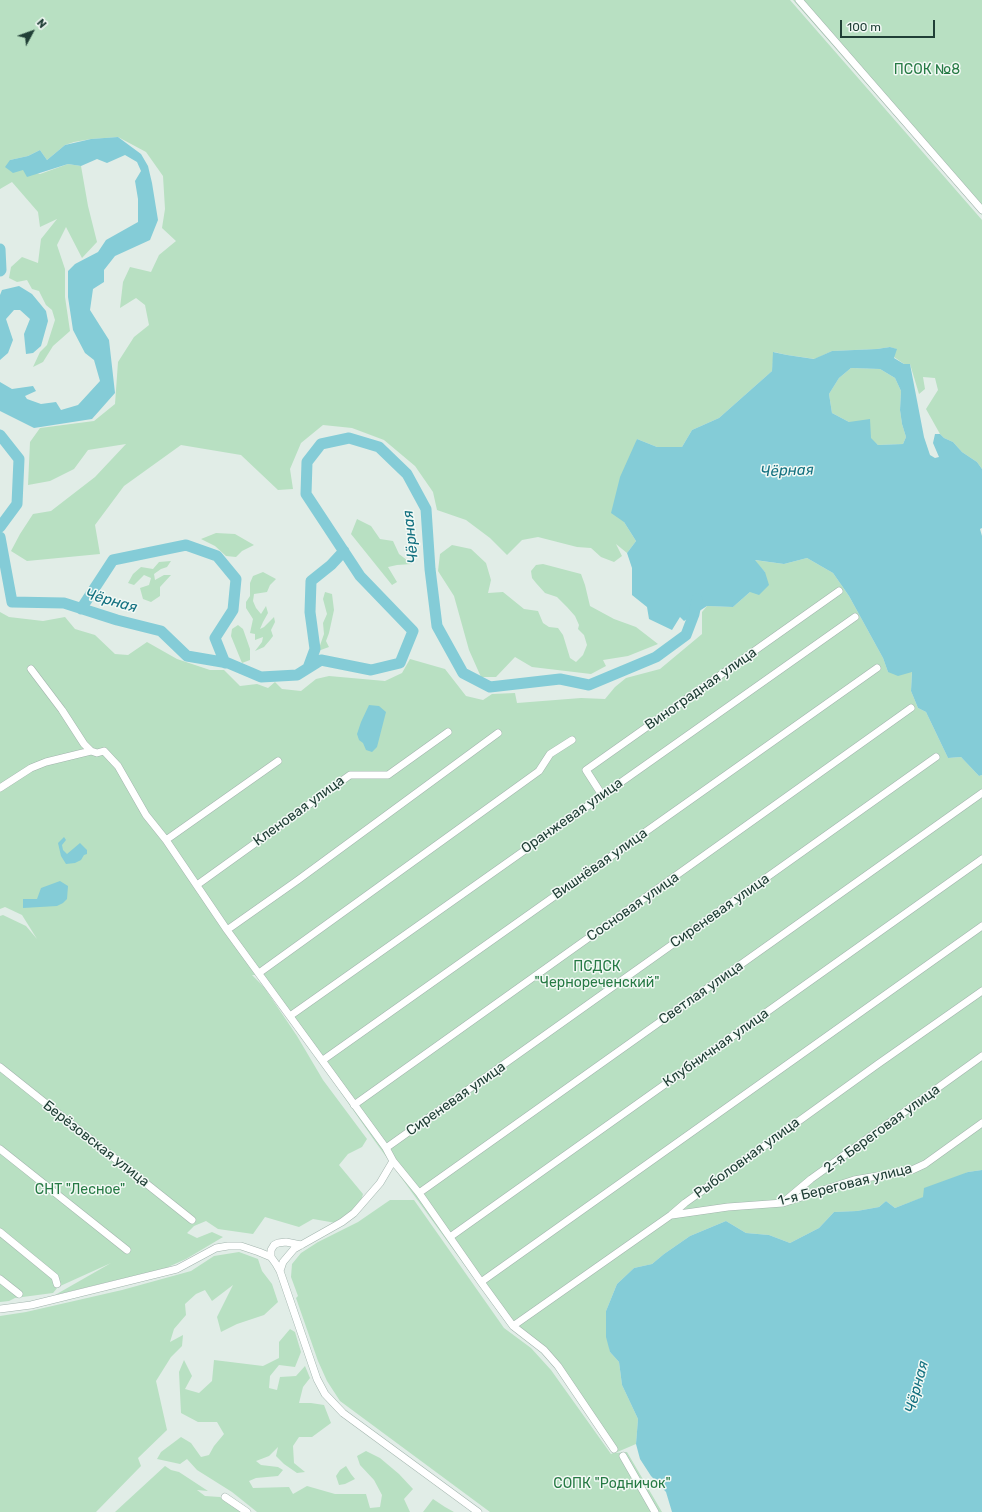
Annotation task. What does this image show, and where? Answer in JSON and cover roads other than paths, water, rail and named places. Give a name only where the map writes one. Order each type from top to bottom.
[{"type":"street","points":[[799,0],[982,210]]},
{"type":"street","name":"Виноградная улица","points":[[602,795],[586,770],[839,591]]},
{"type":"street","name":"Оранжевая улица","points":[[290,1016],[855,617]]},
{"type":"street","name":"Вишнёвая улица","points":[[323,1060],[877,668]]},
{"type":"street","points":[[31,669],[62,710],[77,735],[91,751],[97,753],[104,751],[118,766],[146,815],[166,840],[227,930],[386,1148],[393,1161],[419,1193],[513,1326],[544,1350],[558,1366],[614,1449]]},
{"type":"street","name":"Сосновая улица","points":[[354,1105],[911,708]]},
{"type":"street","name":"Кленовая улица","points":[[197,885],[350,775],[388,775],[448,732]]},
{"type":"street","points":[[227,930],[498,734]]},
{"type":"street","points":[[259,973],[539,771],[550,754],[572,740]]},
{"type":"street","points":[[0,788],[31,768],[46,762],[91,751]]},
{"type":"street","name":"Сиреневая улица","points":[[386,1148],[936,757]]},
{"type":"street","points":[[166,840],[278,761]]},
{"type":"street","name":"Светлая улица","points":[[419,1193],[982,793]]},
{"type":"street","name":"Клубничная улица","points":[[450,1237],[982,859]]},
{"type":"street","points":[[481,1282],[982,926]]},
{"type":"street","name":"Рыболовная улица","points":[[513,1326],[671,1215],[686,1202],[858,1078],[982,991]]},
{"type":"street","name":"2-я Береговая улица","points":[[783,1203],[811,1180],[982,1056]]},
{"type":"street","name":"Берёзовская улица","points":[[0,1068],[192,1220]]},
{"type":"street","name":"1-я Береговая улица","points":[[671,1215],[728,1207],[783,1203],[854,1180],[912,1170],[925,1164],[982,1123]]},
{"type":"street","points":[[0,1149],[127,1250]]},
{"type":"street","points":[[280,1271],[283,1262],[289,1254],[301,1245],[342,1222],[354,1212],[380,1183],[393,1161]]},
{"type":"street","points":[[0,1232],[55,1277],[57,1284]]},
{"type":"street","points":[[271,1257],[271,1250],[274,1245],[278,1243],[286,1242],[301,1245]]},
{"type":"street","points":[[0,1309],[31,1305],[177,1269],[216,1248],[241,1246],[271,1257],[280,1271],[317,1379],[325,1394],[343,1414],[478,1512]]},
{"type":"street","points":[[0,1279],[19,1294]]},
{"type":"street","points":[[623,1456],[655,1512]]},
{"type":"street","points":[[225,1497],[247,1512]]},
{"type":"water","points":[[118,137],[141,154],[148,166],[158,220],[150,240],[115,256],[104,270],[104,282],[93,289],[90,310],[109,340],[115,393],[92,419],[34,428],[0,411],[0,382],[12,389],[33,386],[36,391],[25,396],[27,399],[41,404],[56,402],[61,410],[78,405],[100,381],[94,360],[85,353],[73,330],[68,297],[68,271],[75,264],[98,252],[106,240],[138,222],[138,199],[135,181],[141,171],[137,162],[125,155],[107,163],[97,159],[81,166],[68,164],[27,177],[23,170],[13,173],[5,167],[10,160],[28,156],[40,150],[47,160],[65,145],[91,139]]},
{"type":"water","points":[[19,286],[32,294],[46,311],[48,321],[41,346],[33,353],[26,354],[24,334],[30,319],[20,310],[14,310],[6,319],[13,340],[8,353],[0,360],[0,295],[2,290]]},
{"type":"water","points":[[890,347],[897,349],[894,358],[904,364],[910,364],[924,437],[930,455],[935,458],[939,457],[933,443],[935,434],[940,434],[944,438],[953,442],[962,452],[977,462],[982,469],[982,528],[980,529],[982,536],[982,775],[979,776],[961,757],[948,758],[926,712],[918,708],[911,691],[912,672],[898,676],[888,672],[883,658],[849,596],[833,573],[807,558],[784,564],[755,560],[765,572],[769,585],[759,595],[750,592],[733,607],[707,606],[684,621],[680,617],[672,630],[649,619],[647,607],[632,595],[632,568],[627,553],[636,541],[624,522],[611,513],[620,477],[637,439],[657,447],[682,447],[692,430],[719,418],[772,371],[773,352],[814,359],[832,351]],"holes":[[[851,368],[880,369],[895,378],[901,391],[900,410],[906,437],[903,444],[878,445],[871,438],[870,419],[849,422],[832,413],[829,394],[839,378]]]},
{"type":"water","points":[[369,705],[379,706],[386,712],[377,747],[372,752],[366,750],[357,734]]},
{"type":"water","points":[[64,837],[66,840],[62,845],[63,850],[67,854],[80,843],[87,850],[87,854],[84,855],[81,860],[75,863],[66,864],[61,856],[58,843]]},
{"type":"water","points":[[60,881],[68,886],[67,899],[63,903],[57,906],[23,908],[23,899],[37,899],[41,888]]},
{"type":"water","points":[[982,1170],[982,1512],[672,1512],[666,1492],[651,1476],[640,1459],[636,1444],[638,1419],[622,1385],[619,1362],[610,1352],[606,1337],[606,1311],[617,1284],[634,1268],[652,1264],[690,1236],[726,1221],[746,1233],[769,1235],[790,1243],[819,1228],[834,1212],[857,1211],[879,1207],[886,1201],[895,1208],[923,1197],[924,1188],[968,1172]]},
{"type":"waterway","points":[[0,249],[0,271]]},
{"type":"waterway","name":"Чёрная","points":[[0,435],[19,459],[17,504],[0,527]]},
{"type":"waterway","name":"Чёрная","points":[[0,537],[12,602],[64,603],[117,620],[161,631],[187,656],[228,663],[261,677],[297,675],[321,660],[371,670],[400,663],[413,631],[360,576],[306,494],[307,462],[321,444],[349,438],[379,447],[407,474],[426,509],[430,569],[437,626],[463,673],[490,687],[560,679],[589,685],[656,657],[686,635],[694,614],[697,599]]},
{"type":"waterway","points":[[81,609],[113,560],[186,545],[217,556],[236,579],[233,610],[215,638],[225,663]]},
{"type":"waterway","points":[[308,668],[315,649],[310,612],[311,581],[331,565],[344,551]]},
{"type":"park label","name":"ПСОК №8","points":[[927,70]]},
{"type":"park label","name":"ПСДСК \"Чернореченский\"","points":[[597,976]]},
{"type":"park label","name":"СНТ \"Лесное\"","points":[[80,1190]]},
{"type":"park label","name":"СОПК \"Родничок\"","points":[[612,1484]]}]
